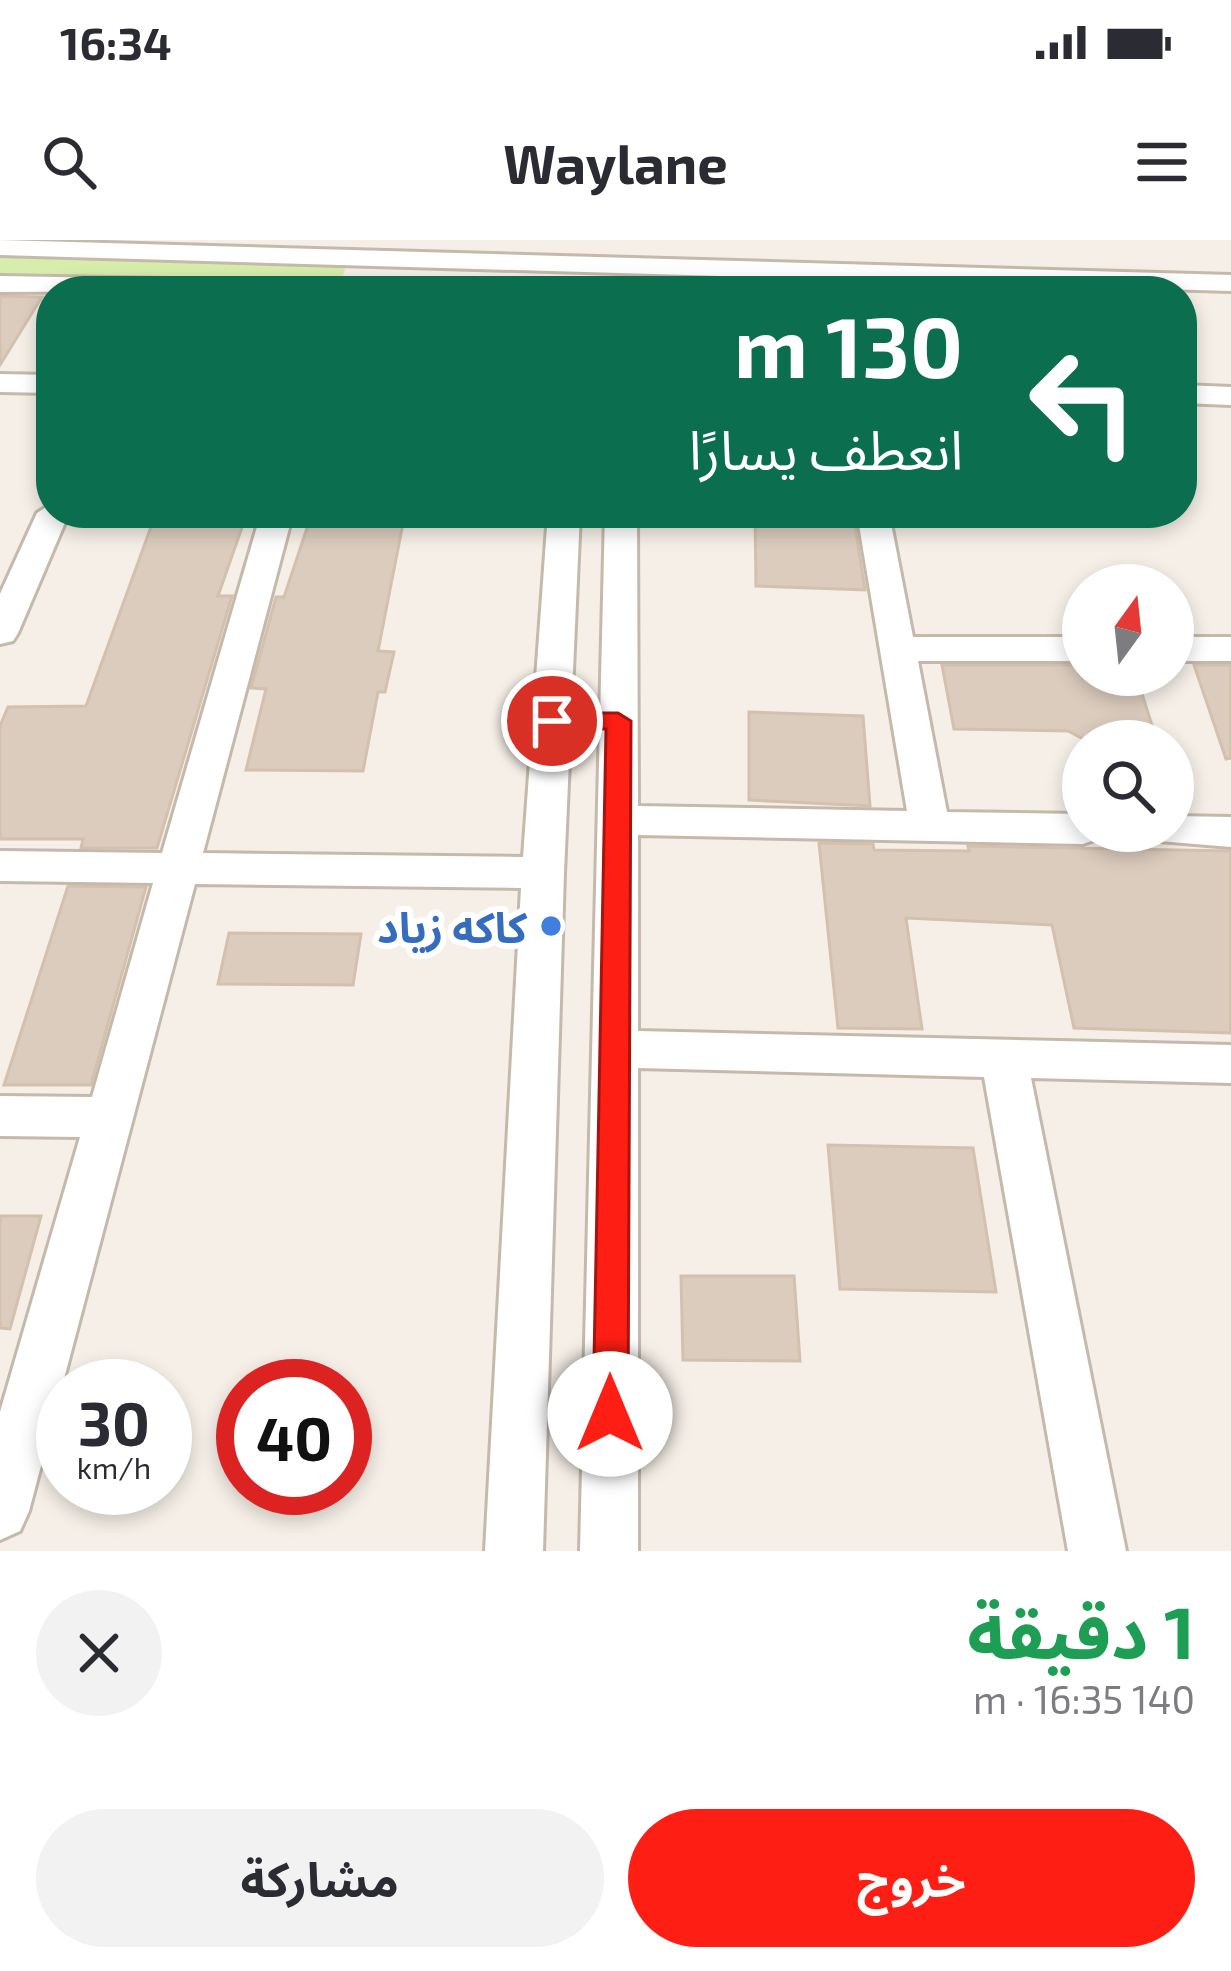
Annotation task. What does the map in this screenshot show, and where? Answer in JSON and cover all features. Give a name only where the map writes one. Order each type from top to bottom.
[{"type":"street","points":[[491,240],[581,263]]},
{"type":"street","points":[[627,264],[882,246],[1155,276]]},
{"type":"street","points":[[0,247],[988,276]]},
{"type":"street","points":[[342,276],[348,258]]},
{"type":"street","points":[[1197,281],[1228,284]]},
{"type":"street","points":[[1197,283],[1228,284]]},
{"type":"street","points":[[0,284],[36,285]]},
{"type":"street","points":[[0,383],[36,384]]},
{"type":"street","points":[[1197,395],[1231,397]]},
{"type":"street","points":[[0,633],[46,528]]},
{"type":"street","points":[[0,1511],[273,528]]},
{"type":"street","points":[[514,1551],[563,528]]},
{"type":"street","points":[[609,1551],[621,528]]},
{"type":"street","points":[[876,528],[929,826]]},
{"type":"street","points":[[897,649],[1062,649]]},
{"type":"street","points":[[1194,649],[1231,649]]},
{"type":"street","points":[[552,721],[618,721]]},
{"type":"street","points":[[617,820],[1062,829]]},
{"type":"street","points":[[1194,831],[1231,832]]},
{"type":"street","points":[[0,866],[543,873]]},
{"type":"street","points":[[614,1049],[1231,1064]]},
{"type":"street","points":[[1004,1059],[1097,1551]]},
{"type":"street","points":[[0,1116],[109,1117]]},
{"type":"green space","points":[[0,251],[348,258],[343,276],[36,276],[36,285],[0,284]]},
{"type":"building","points":[[0,296],[36,297],[36,307],[0,365]]},
{"type":"building","points":[[151,528],[242,528],[218,596],[232,596],[157,848],[81,848],[83,839],[0,839],[0,726],[8,707],[86,706]]},
{"type":"building","points":[[307,528],[402,528],[378,651],[394,652],[385,692],[378,692],[363,771],[246,770],[266,689],[251,688],[276,597],[284,597]]},
{"type":"building","points":[[755,528],[855,528],[865,590],[756,586]]},
{"type":"building","points":[[942,665],[1062,665],[1062,696],[1143,696],[1150,720],[1062,720],[1062,731],[954,729]]},
{"type":"building","points":[[1194,665],[1231,665],[1231,758],[1226,759]]},
{"type":"building","points":[[749,712],[863,716],[870,806],[749,800]]},
{"type":"building","points":[[819,843],[873,844],[874,850],[969,851],[968,846],[1062,848],[1062,852],[1231,851],[1231,1033],[1074,1028],[1052,925],[906,918],[922,1029],[838,1028]]},
{"type":"building","points":[[68,886],[146,887],[91,1085],[4,1085]]},
{"type":"building","points":[[229,933],[361,934],[353,985],[218,984]]},
{"type":"building","points":[[828,1145],[973,1148],[996,1292],[840,1289]]},
{"type":"building","points":[[0,1216],[41,1216],[10,1329],[0,1328]]},
{"type":"building","points":[[681,1276],[794,1276],[800,1361],[683,1360]]},
{"type":"place","name":"کاکە زیاد","points":[[551,926]]},
{"type":"route","points":[[552,721],[618,721],[610,1414]]}]
